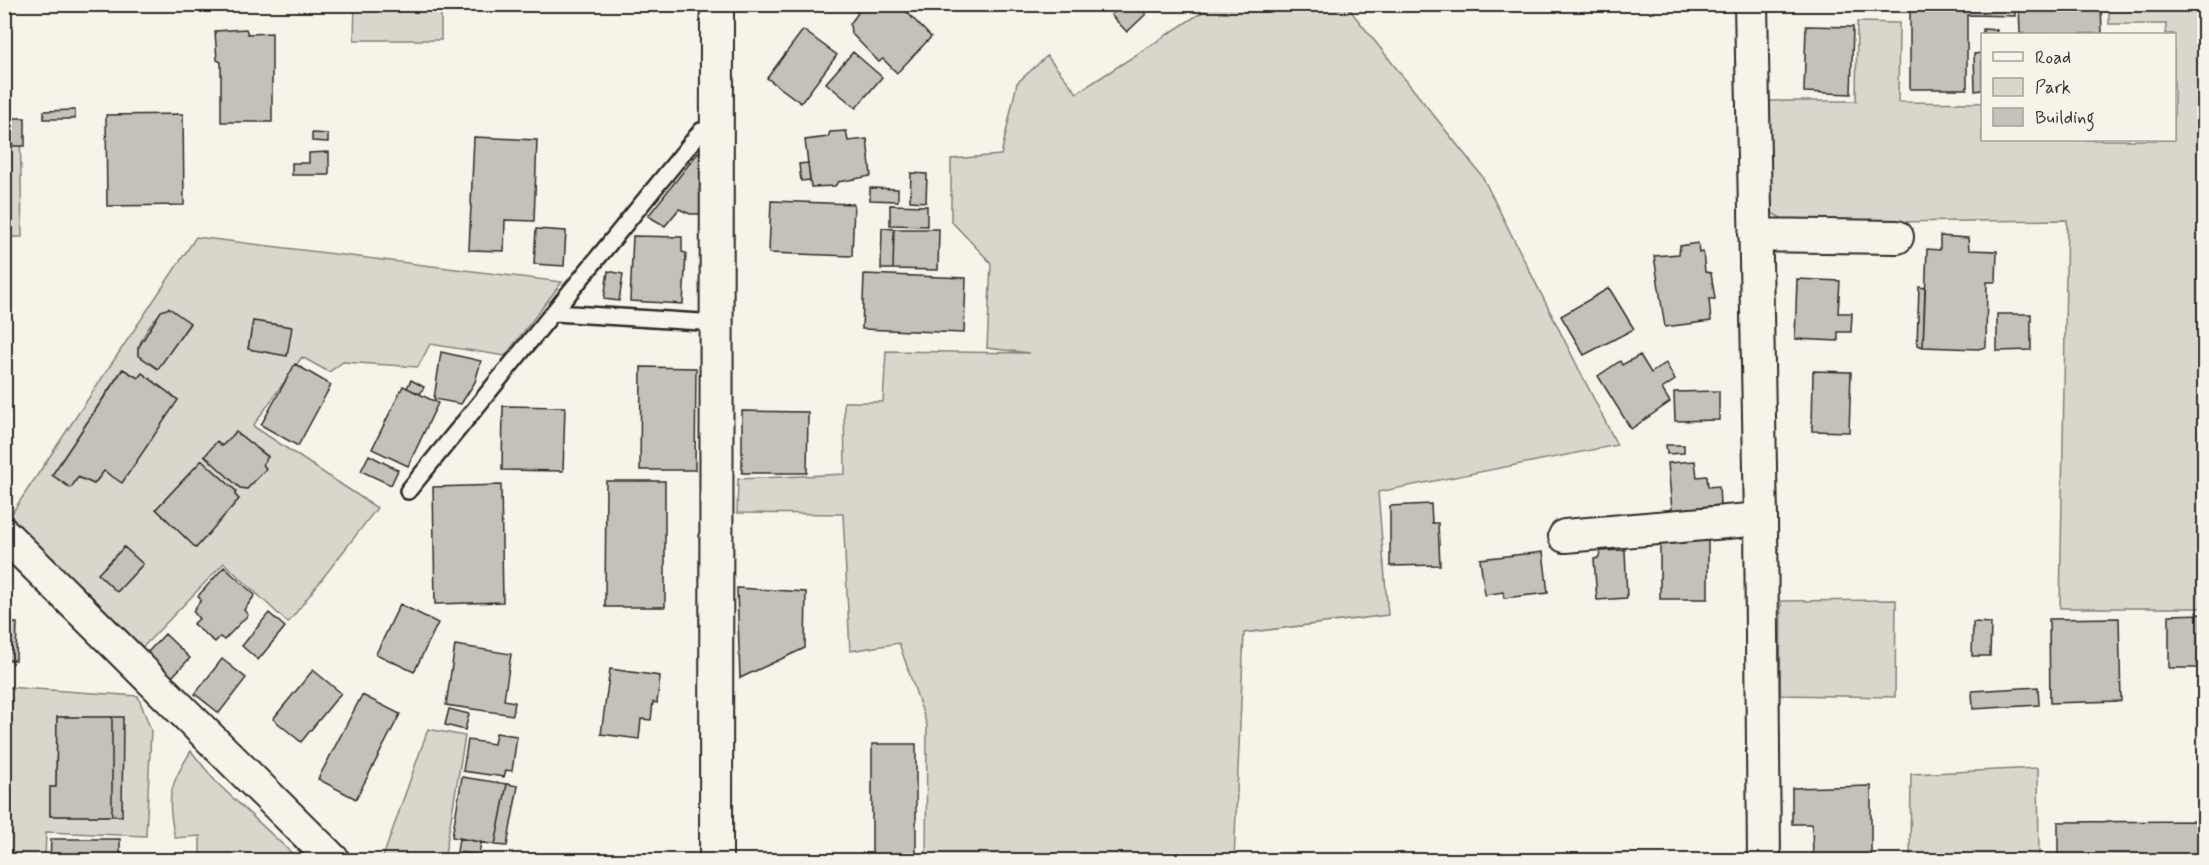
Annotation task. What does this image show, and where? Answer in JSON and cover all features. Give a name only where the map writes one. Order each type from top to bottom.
[{"type":"street","points":[[716,861],[717,4]]},
{"type":"street","points":[[1750,4],[1761,519],[1764,861]]},
{"type":"street","points":[[1755,235],[1897,237]]},
{"type":"street","points":[[1565,536],[1761,519]]},
{"type":"street","points":[[4,534],[333,861]]},
{"type":"lane","points":[[408,491],[701,131],[717,130]]},
{"type":"lane","points":[[555,313],[717,323]]},
{"type":"green space","points":[[355,5],[441,5],[441,40],[354,40]]},
{"type":"green space","points":[[1213,5],[1346,5],[1482,176],[1617,445],[1378,492],[1388,615],[1244,633],[1234,860],[926,860],[927,725],[899,643],[850,651],[843,514],[737,513],[738,479],[845,474],[844,402],[883,402],[886,351],[1030,353],[987,348],[991,263],[951,221],[951,159],[1001,155],[1017,83],[1047,56],[1077,93]]},
{"type":"green space","points":[[2109,5],[2204,5],[2204,608],[2060,608],[2067,220],[1790,223],[1772,213],[1769,101],[1856,101],[1857,22],[1899,23],[1898,102],[1981,103],[1981,141],[2176,141],[2176,33],[2166,33],[2166,24],[2109,24]]},
{"type":"green space","points":[[5,122],[20,122],[22,237],[5,237]]},
{"type":"green space","points":[[196,237],[562,282],[505,356],[430,344],[418,367],[343,362],[329,372],[302,357],[253,426],[377,508],[288,623],[224,563],[143,647],[10,516]],"holes":[[[169,308],[190,324],[158,368],[138,355],[148,328]],[[253,321],[291,327],[287,356],[248,349]],[[122,369],[138,378],[142,373],[178,400],[104,471],[94,484],[78,477],[70,488],[52,475]],[[236,432],[268,456],[263,464],[266,469],[247,489],[240,488],[217,441],[222,446]],[[202,460],[236,491],[235,495],[239,499],[196,548],[156,509]],[[124,547],[143,564],[117,592],[99,574]]]},
{"type":"green space","points":[[1896,600],[1895,697],[1780,695],[1781,601]]},
{"type":"green space","points":[[5,687],[138,696],[151,730],[146,836],[46,832],[45,860],[5,860]],"holes":[[[57,717],[112,717],[112,816],[50,816],[50,787],[56,787]]]},
{"type":"green space","points":[[428,729],[465,736],[444,860],[382,860]]},
{"type":"green space","points":[[191,751],[216,782],[299,860],[200,860],[200,836],[175,838],[171,793],[178,774]]},
{"type":"green space","points":[[2038,768],[2039,860],[1910,860],[1911,774]]},
{"type":"building","points":[[859,4],[899,4],[931,37],[897,73],[883,59],[879,62],[851,33],[850,24],[858,13],[855,9]]},
{"type":"building","points":[[1122,4],[1137,4],[1146,14],[1127,32],[1111,15]]},
{"type":"building","points":[[1910,4],[2015,4],[2015,16],[1967,15],[1967,89],[1910,89]]},
{"type":"building","points":[[2019,4],[2101,4],[2102,33],[2020,33]]},
{"type":"building","points":[[1806,26],[1853,27],[1851,94],[1804,92]]},
{"type":"building","points":[[246,29],[248,34],[272,33],[272,122],[221,122],[221,62],[217,60],[215,31]]},
{"type":"building","points":[[1983,29],[1997,30],[1996,33],[1983,33]]},
{"type":"building","points":[[803,30],[837,55],[801,103],[767,78]]},
{"type":"building","points":[[853,52],[882,77],[856,108],[826,83]]},
{"type":"building","points":[[1981,53],[1981,90],[1975,91],[1974,54]]},
{"type":"building","points":[[75,110],[75,119],[44,119],[44,111]]},
{"type":"building","points":[[183,114],[184,205],[107,206],[106,115]]},
{"type":"building","points":[[4,118],[25,118],[25,146],[4,146]]},
{"type":"building","points":[[846,131],[848,141],[867,139],[871,176],[838,182],[835,186],[811,187],[805,140],[828,137],[830,132]]},
{"type":"building","points":[[312,133],[328,134],[328,142],[312,141]]},
{"type":"building","points":[[474,137],[537,140],[534,221],[505,220],[504,251],[469,250]]},
{"type":"building","points":[[701,149],[703,214],[690,214],[679,209],[665,226],[648,216]]},
{"type":"building","points":[[329,152],[329,175],[292,175],[292,163],[309,163],[309,153]]},
{"type":"building","points":[[808,163],[810,180],[801,181],[799,164]]},
{"type":"building","points":[[911,173],[927,174],[926,202],[910,201]]},
{"type":"building","points":[[870,188],[898,189],[898,201],[870,200]]},
{"type":"building","points":[[771,201],[854,204],[852,256],[769,253]]},
{"type":"building","points":[[890,205],[927,206],[927,226],[890,225]]},
{"type":"building","points":[[882,228],[894,229],[893,269],[881,269]]},
{"type":"building","points":[[536,229],[566,231],[564,266],[534,264]]},
{"type":"building","points":[[894,229],[939,229],[938,270],[893,269]]},
{"type":"building","points":[[633,236],[682,237],[682,252],[686,253],[683,304],[630,301]]},
{"type":"building","points":[[1940,236],[1968,238],[1969,250],[1997,251],[1996,282],[1987,282],[1986,347],[1978,349],[1923,347],[1927,249],[1940,250]]},
{"type":"building","points":[[1698,243],[1699,253],[1703,252],[1705,272],[1711,273],[1715,299],[1709,299],[1711,321],[1665,327],[1654,256],[1679,254],[1680,246]]},
{"type":"building","points":[[608,271],[623,274],[619,301],[604,299]]},
{"type":"building","points":[[864,274],[966,278],[964,333],[862,329]]},
{"type":"building","points":[[1797,279],[1840,281],[1838,313],[1852,313],[1851,332],[1838,332],[1838,341],[1795,339]]},
{"type":"building","points":[[1919,287],[1925,288],[1923,347],[1917,345]]},
{"type":"building","points":[[1609,288],[1634,329],[1584,355],[1561,316]]},
{"type":"building","points":[[169,308],[190,323],[158,369],[138,355],[138,348],[161,311]]},
{"type":"building","points":[[1997,314],[2031,314],[2031,350],[1997,351]]},
{"type":"building","points":[[253,321],[292,327],[287,356],[248,349]]},
{"type":"building","points":[[441,352],[481,361],[475,382],[461,404],[434,399]]},
{"type":"building","points":[[1640,355],[1651,373],[1666,363],[1675,380],[1662,389],[1670,402],[1631,429],[1598,376],[1620,361],[1622,365]]},
{"type":"building","points":[[295,364],[331,385],[298,446],[261,425]]},
{"type":"building","points":[[641,367],[696,368],[695,470],[640,470]]},
{"type":"building","points":[[123,369],[138,378],[142,373],[178,400],[122,483],[104,471],[94,484],[78,477],[71,488],[52,475]]},
{"type":"building","points":[[1813,371],[1851,372],[1849,432],[1812,431]]},
{"type":"building","points":[[411,380],[424,387],[420,394],[407,388]]},
{"type":"building","points":[[403,386],[438,403],[408,466],[372,449]]},
{"type":"building","points":[[1719,391],[1719,420],[1675,421],[1674,392]]},
{"type":"building","points":[[503,406],[565,407],[563,471],[502,470]]},
{"type":"building","points":[[742,411],[808,412],[807,473],[742,473]]},
{"type":"building","points":[[236,432],[268,457],[263,464],[266,469],[247,489],[240,488],[205,456],[217,441],[222,446]]},
{"type":"building","points":[[1666,445],[1684,445],[1684,453],[1667,454]]},
{"type":"building","points":[[369,455],[398,470],[391,485],[361,471]]},
{"type":"building","points":[[202,460],[236,491],[235,495],[239,499],[196,548],[156,509]]},
{"type":"building","points":[[1695,461],[1697,477],[1707,476],[1708,487],[1719,486],[1720,505],[1672,510],[1668,463]]},
{"type":"building","points":[[606,481],[665,481],[665,607],[605,607]]},
{"type":"building","points":[[501,485],[503,602],[435,604],[433,487]]},
{"type":"building","points":[[1431,504],[1432,523],[1438,523],[1440,565],[1390,566],[1390,506]]},
{"type":"building","points":[[1660,541],[1708,541],[1708,599],[1660,599]]},
{"type":"building","points":[[124,547],[143,564],[117,592],[98,574]]},
{"type":"building","points":[[1625,550],[1627,598],[1597,600],[1594,559],[1598,558],[1601,551]]},
{"type":"building","points":[[1543,552],[1548,593],[1504,598],[1503,592],[1485,595],[1480,559]]},
{"type":"building","points":[[224,567],[255,595],[244,610],[248,615],[224,640],[220,637],[215,642],[193,624],[199,619],[193,611],[201,600],[198,596]]},
{"type":"building","points":[[737,588],[806,592],[805,648],[740,678]]},
{"type":"building","points":[[400,604],[438,623],[414,672],[376,654]]},
{"type":"building","points":[[269,613],[285,627],[258,660],[242,646]]},
{"type":"building","points":[[2204,614],[2204,668],[2169,668],[2169,615]]},
{"type":"building","points":[[2119,618],[2121,701],[2050,703],[2049,619]]},
{"type":"building","points":[[1973,622],[1991,623],[1990,656],[1972,656]]},
{"type":"building","points":[[4,623],[17,623],[16,660],[4,660]]},
{"type":"building","points":[[165,634],[190,658],[172,677],[147,653]]},
{"type":"building","points":[[455,645],[511,654],[504,700],[515,702],[513,715],[446,705]]},
{"type":"building","points":[[222,659],[246,678],[219,713],[195,694]]},
{"type":"building","points":[[610,669],[660,676],[657,703],[653,702],[651,720],[641,719],[639,739],[601,734]]},
{"type":"building","points":[[313,670],[341,693],[301,742],[273,719]]},
{"type":"building","points":[[2038,687],[2039,705],[1973,709],[1972,691]]},
{"type":"building","points":[[362,695],[400,714],[356,799],[318,779]]},
{"type":"building","points":[[449,709],[469,714],[465,730],[445,725]]},
{"type":"building","points":[[57,717],[112,717],[112,816],[50,816],[50,787],[56,787]]},
{"type":"building","points":[[112,717],[123,717],[122,816],[112,816]]},
{"type":"building","points":[[496,733],[517,736],[512,771],[506,770],[504,777],[463,771],[468,740],[494,744]]},
{"type":"building","points":[[872,744],[916,744],[916,860],[872,860]]},
{"type":"building","points":[[462,777],[507,784],[495,845],[452,837]]},
{"type":"building","points":[[507,784],[518,786],[507,846],[495,845]]},
{"type":"building","points":[[1871,786],[1871,855],[1813,856],[1812,824],[1792,824],[1792,788]]},
{"type":"building","points":[[2204,821],[2204,859],[2058,859],[2058,822]]},
{"type":"building","points":[[459,838],[481,842],[479,855],[457,852]]},
{"type":"building","points":[[51,839],[120,839],[120,852],[125,855],[125,860],[50,860]]}]
